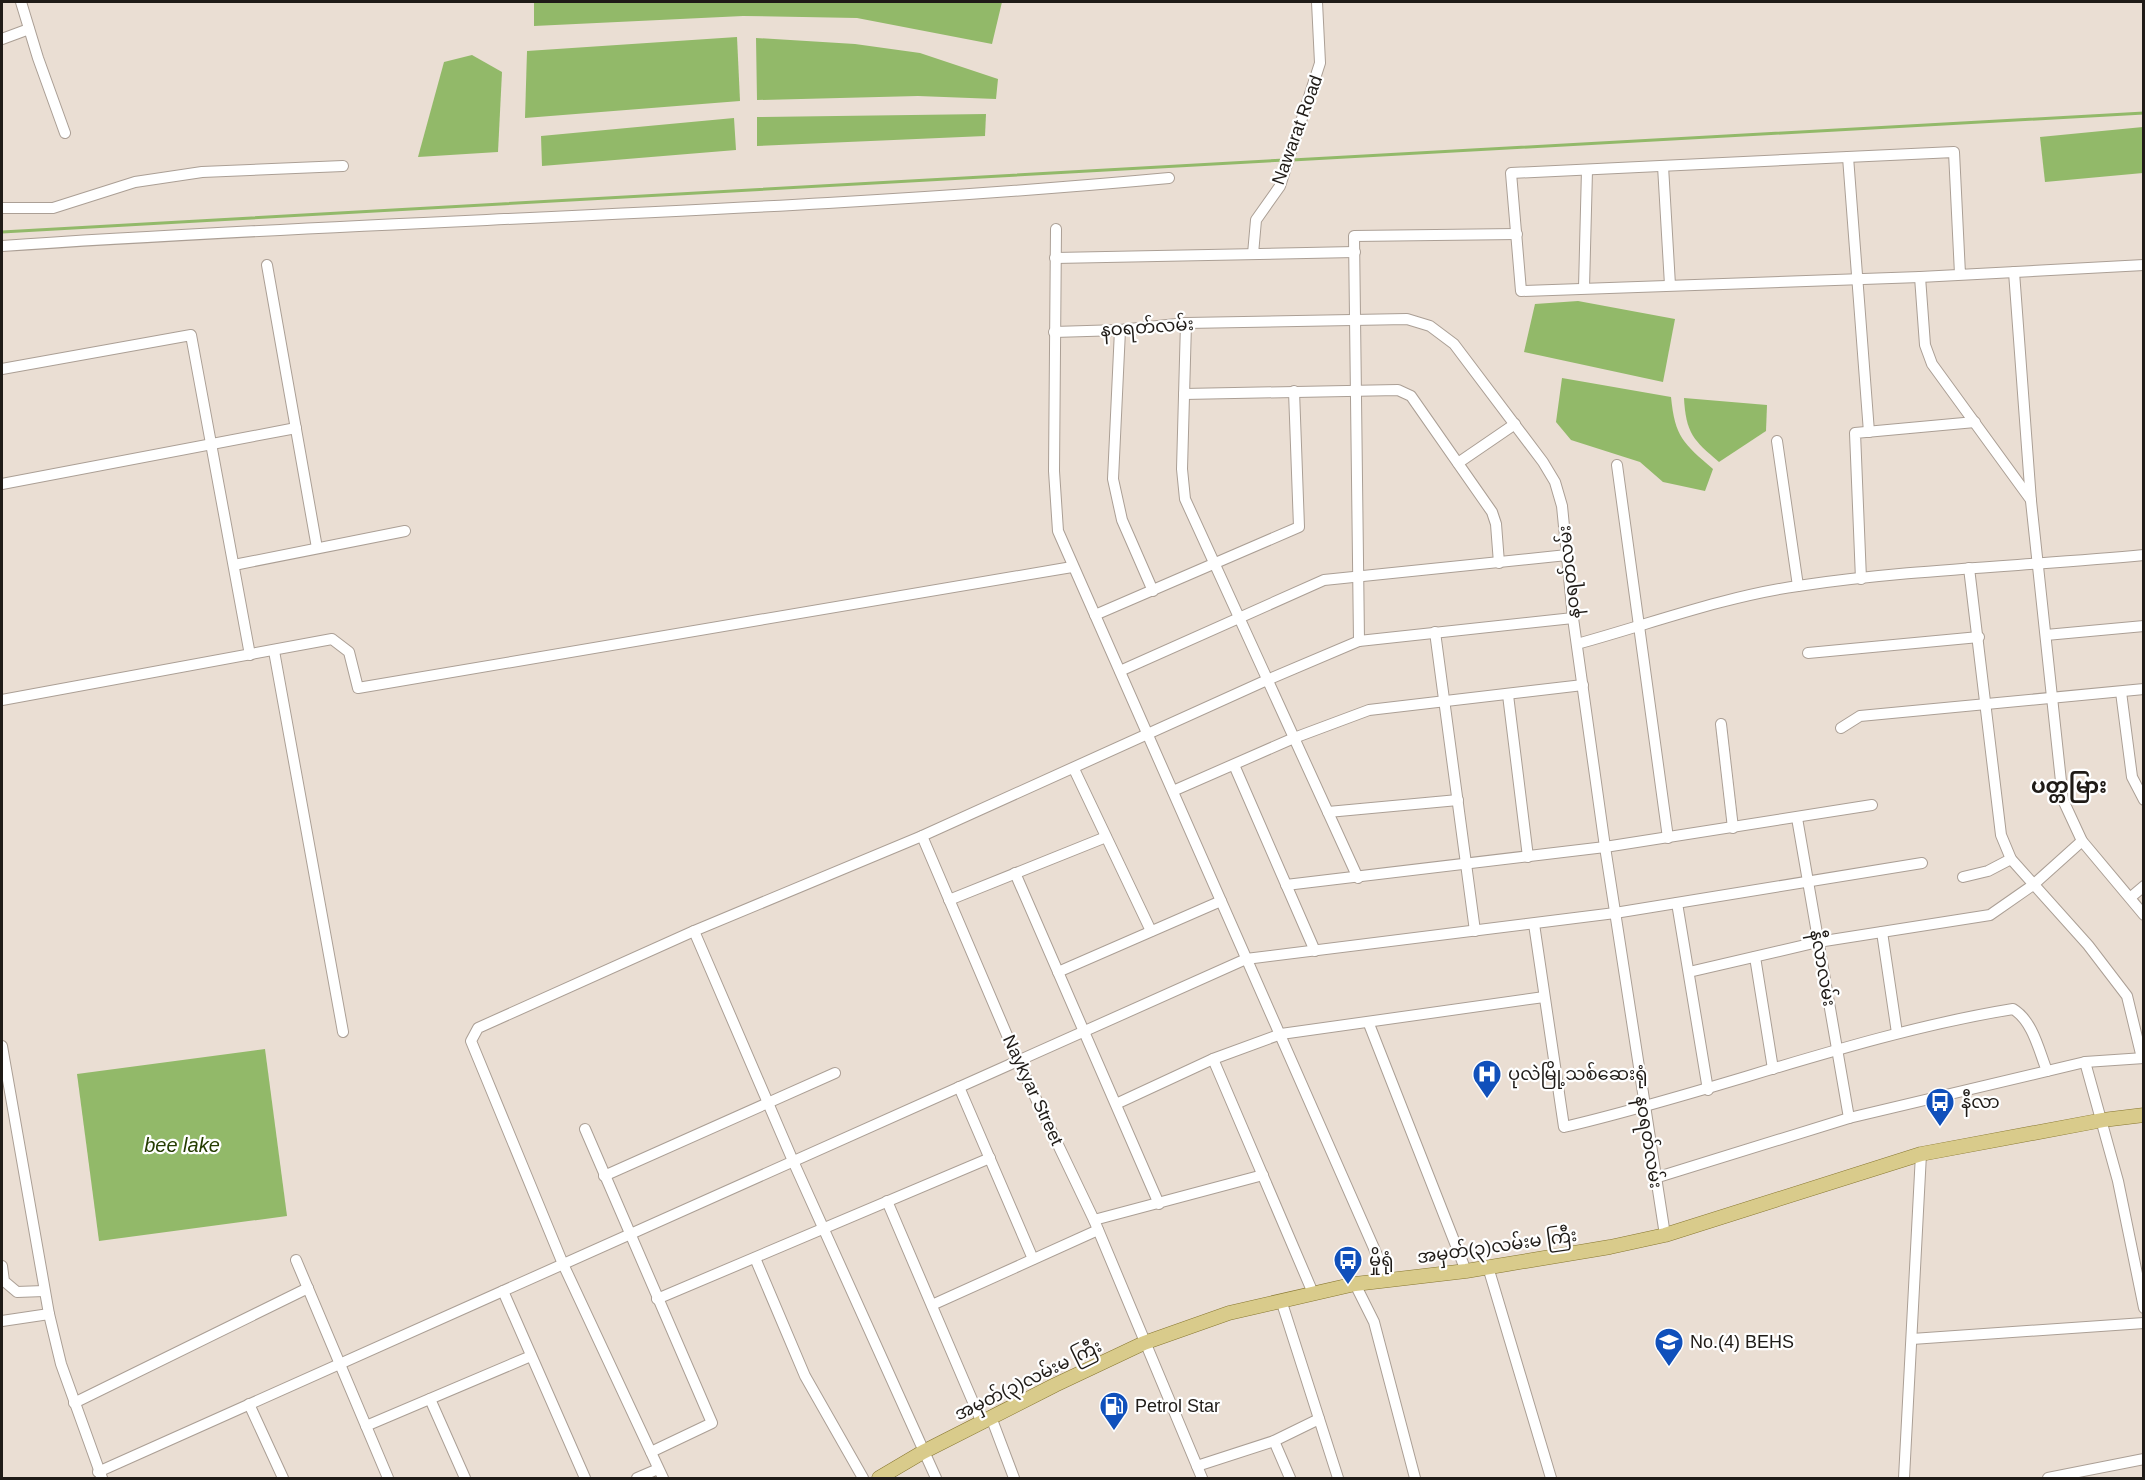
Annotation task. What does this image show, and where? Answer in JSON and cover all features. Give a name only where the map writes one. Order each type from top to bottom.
[{"type":"main road","name":"အမှတ်(၃)လမ်းမ ကြီး","points":[[879,1479],[923,1452],[1144,1343],[1229,1313],[1355,1284],[1466,1271],[1599,1250],[1665,1235],[1920,1154],[2103,1120],[2144,1115]]},
{"type":"street","points":[[21,2],[65,133]]},
{"type":"street","name":"Nawarat Road","points":[[1253,254],[1257,220],[1280,186],[1320,63],[1317,2]]},
{"type":"street","points":[[2,39],[29,29]]},
{"type":"street","points":[[1960,274],[1954,152],[1511,173],[1521,291],[1920,277],[2144,265]]},
{"type":"street","points":[[1848,157],[1869,432]]},
{"type":"street","points":[[2,207],[53,208],[135,182],[202,171],[343,166]]},
{"type":"street","points":[[1663,166],[1670,285]]},
{"type":"street","points":[[1584,288],[1587,170]]},
{"type":"street","points":[[2,246],[152,236],[725,209],[1030,191],[1169,178]]},
{"type":"street","points":[[1056,229],[1055,505],[1058,531],[1388,1280]]},
{"type":"street","points":[[1359,641],[1354,236],[1517,234]]},
{"type":"street","points":[[1055,258],[1354,252]]},
{"type":"street","points":[[267,265],[317,549]]},
{"type":"street","points":[[2014,272],[2031,501],[2063,800],[2082,841],[2144,915]]},
{"type":"street","points":[[1920,277],[1925,345],[1932,364],[2031,501]]},
{"type":"street","name":"နဝရတ်လမ်း","points":[[1054,332],[1120,330],[1186,323],[1355,320],[1407,320],[1430,326],[1454,344],[1556,482],[1562,506],[1573,618],[1605,847],[1665,1235]]},
{"type":"street","points":[[1186,323],[1182,469],[1185,499],[1358,878]]},
{"type":"street","points":[[1120,330],[1113,479],[1122,520],[1153,591]]},
{"type":"street","points":[[2,369],[191,335],[250,655]]},
{"type":"street","points":[[1184,394],[1398,390],[1411,396],[1492,512],[1496,524],[1499,563]]},
{"type":"street","points":[[1095,615],[1299,527],[1294,391]]},
{"type":"street","points":[[1861,579],[1855,433],[1975,422]]},
{"type":"street","points":[[1458,463],[1515,424]]},
{"type":"street","points":[[2,484],[296,428]]},
{"type":"street","points":[[1777,441],[1798,586]]},
{"type":"street","points":[[1617,465],[1668,838]]},
{"type":"street","points":[[234,565],[405,531]]},
{"type":"street","points":[[1120,671],[1324,580],[1567,555]]},
{"type":"street","points":[[1577,644],[1704,607],[1798,586],[1970,568],[2038,565],[2144,555]]},
{"type":"street","points":[[2,700],[333,639],[350,652],[357,688],[1072,567]]},
{"type":"street","points":[[1655,1178],[1849,1118],[2085,1062],[2143,1058],[2127,996],[2088,945],[2012,859],[2001,835],[1970,568]]},
{"type":"street","points":[[637,1479],[660,1474],[563,1264],[471,1041],[478,1028],[694,931],[922,836],[1074,769],[1148,733],[1359,641],[1573,618]]},
{"type":"street","points":[[2046,635],[2144,626]]},
{"type":"street","points":[[1435,632],[1474,931]]},
{"type":"street","points":[[1808,653],[1979,637]]},
{"type":"street","points":[[274,651],[343,1032]]},
{"type":"street","points":[[1173,791],[1294,738],[1369,710],[1445,699],[1508,695],[1583,685]]},
{"type":"street","points":[[1840,728],[1860,716],[2144,689]]},
{"type":"street","points":[[2121,692],[2132,777],[2144,800]]},
{"type":"street","points":[[1508,695],[1528,857]]},
{"type":"street","points":[[1721,724],[1733,828]]},
{"type":"street","points":[[1234,765],[1315,951]]},
{"type":"street","points":[[1074,769],[1151,931]]},
{"type":"street","points":[[1328,812],[1458,800]]},
{"type":"street","points":[[1286,885],[1605,847],[1872,805]]},
{"type":"street","name":"နီလာလမ်း","points":[[1797,818],[1849,1118]]},
{"type":"street","name":"Naykyar Street","points":[[922,836],[1018,1060],[1096,1225],[1202,1479]]},
{"type":"street","points":[[949,900],[1106,837]]},
{"type":"street","points":[[1689,972],[1818,942],[1990,915],[2033,885],[2082,841]]},
{"type":"street","points":[[1963,877],[1988,871],[2012,859]]},
{"type":"street","points":[[2,1046],[4,1069],[49,1314],[74,1403],[100,1475],[249,1404],[1246,959],[1615,913],[1922,863]]},
{"type":"street","points":[[1015,873],[1159,1203]]},
{"type":"street","points":[[2131,897],[2144,886]]},
{"type":"street","points":[[1058,972],[1221,900]]},
{"type":"street","points":[[1677,903],[1708,1090]]},
{"type":"street","points":[[1534,924],[1564,1127],[1708,1090],[1837,1049],[1897,1033],[1951,1019],[2013,1009],[2020,1013],[2031,1030],[2047,1071]]},
{"type":"street","points":[[694,931],[823,1229],[936,1479]]},
{"type":"street","points":[[1882,932],[1897,1033]]},
{"type":"street","points":[[1755,957],[1773,1069]]},
{"type":"street","points":[[1116,1104],[1213,1059],[1281,1034],[1369,1024],[1544,997]]},
{"type":"street","points":[[1369,1024],[1466,1271]]},
{"type":"street","points":[[1213,1059],[1313,1293]]},
{"type":"street","points":[[2085,1062],[2103,1120],[2144,1308]]},
{"type":"street","points":[[604,1176],[835,1073]]},
{"type":"street","points":[[959,1087],[1033,1259]]},
{"type":"street","points":[[585,1129],[628,1235],[712,1423],[651,1452]]},
{"type":"street","points":[[1904,1479],[1920,1154]]},
{"type":"street","points":[[657,1299],[990,1158]]},
{"type":"street","points":[[932,1305],[1033,1259],[1096,1225],[1159,1203],[1263,1175]]},
{"type":"street","points":[[887,1202],[932,1305],[1014,1479]]},
{"type":"street","points":[[755,1258],[805,1376],[863,1479]]},
{"type":"street","points":[[296,1260],[388,1479]]},
{"type":"street","points":[[2,1266],[4,1281],[17,1292],[44,1291]]},
{"type":"street","points":[[1488,1267],[1551,1479]]},
{"type":"street","points":[[1355,1284],[1374,1322],[1415,1479]]},
{"type":"street","points":[[74,1403],[308,1288]]},
{"type":"street","points":[[503,1291],[585,1479]]},
{"type":"street","points":[[1281,1300],[1338,1479]]},
{"type":"street","points":[[2,1322],[49,1314]]},
{"type":"street","points":[[1912,1339],[2144,1323]]},
{"type":"street","points":[[366,1426],[531,1356]]},
{"type":"street","points":[[430,1399],[465,1479]]},
{"type":"street","points":[[249,1404],[283,1479]]},
{"type":"street","points":[[1197,1466],[1274,1441],[1319,1419]]},
{"type":"street","points":[[1274,1441],[1290,1479]]},
{"type":"street","points":[[2048,1479],[2144,1459]]},
{"type":"water","points":[[534,2],[1002,2],[992,44],[857,18],[743,16],[534,26]]},
{"type":"water","points":[[737,37],[740,101],[525,118],[527,51]]},
{"type":"water","points":[[756,38],[855,44],[920,53],[998,79],[996,99],[918,96],[757,100]]},
{"type":"water","points":[[472,55],[502,72],[498,152],[418,157],[444,62]]},
{"type":"water","points":[[986,114],[985,136],[757,146],[757,117]]},
{"type":"water","points":[[734,118],[736,150],[542,166],[541,136]]},
{"type":"water","points":[[2143,127],[2143,173],[2045,182],[2040,137]]},
{"type":"water","points":[[1578,301],[1675,319],[1663,382],[1524,352],[1535,304]]},
{"type":"water","points":[[1562,378],[1671,397],[1675,421],[1682,438],[1713,469],[1705,491],[1663,482],[1640,462],[1571,440],[1556,422]]},
{"type":"water","points":[[1684,398],[1767,405],[1766,431],[1719,462],[1692,435]]},
{"type":"water","name":"bee lake","points":[[265,1049],[287,1216],[99,1241],[77,1074]]},
{"type":"waterway","points":[[1292,160],[2144,113]]},
{"type":"waterway","points":[[2,232],[1285,160]]},
{"type":"place","name":"ပုလဲမြို့သစ်ဆေးရုံ","points":[[1487,1100]]},
{"type":"place","name":"နီလာ","points":[[1940,1128]]},
{"type":"place","name":"မှိုရုံ","points":[[1348,1286]]},
{"type":"place","name":"No.(4) BEHS","points":[[1669,1368]]},
{"type":"place","name":"Petrol Star","points":[[1114,1432]]},
{"type":"district","name":"ပတ္တမြား","points":[[2069,786]]}]
